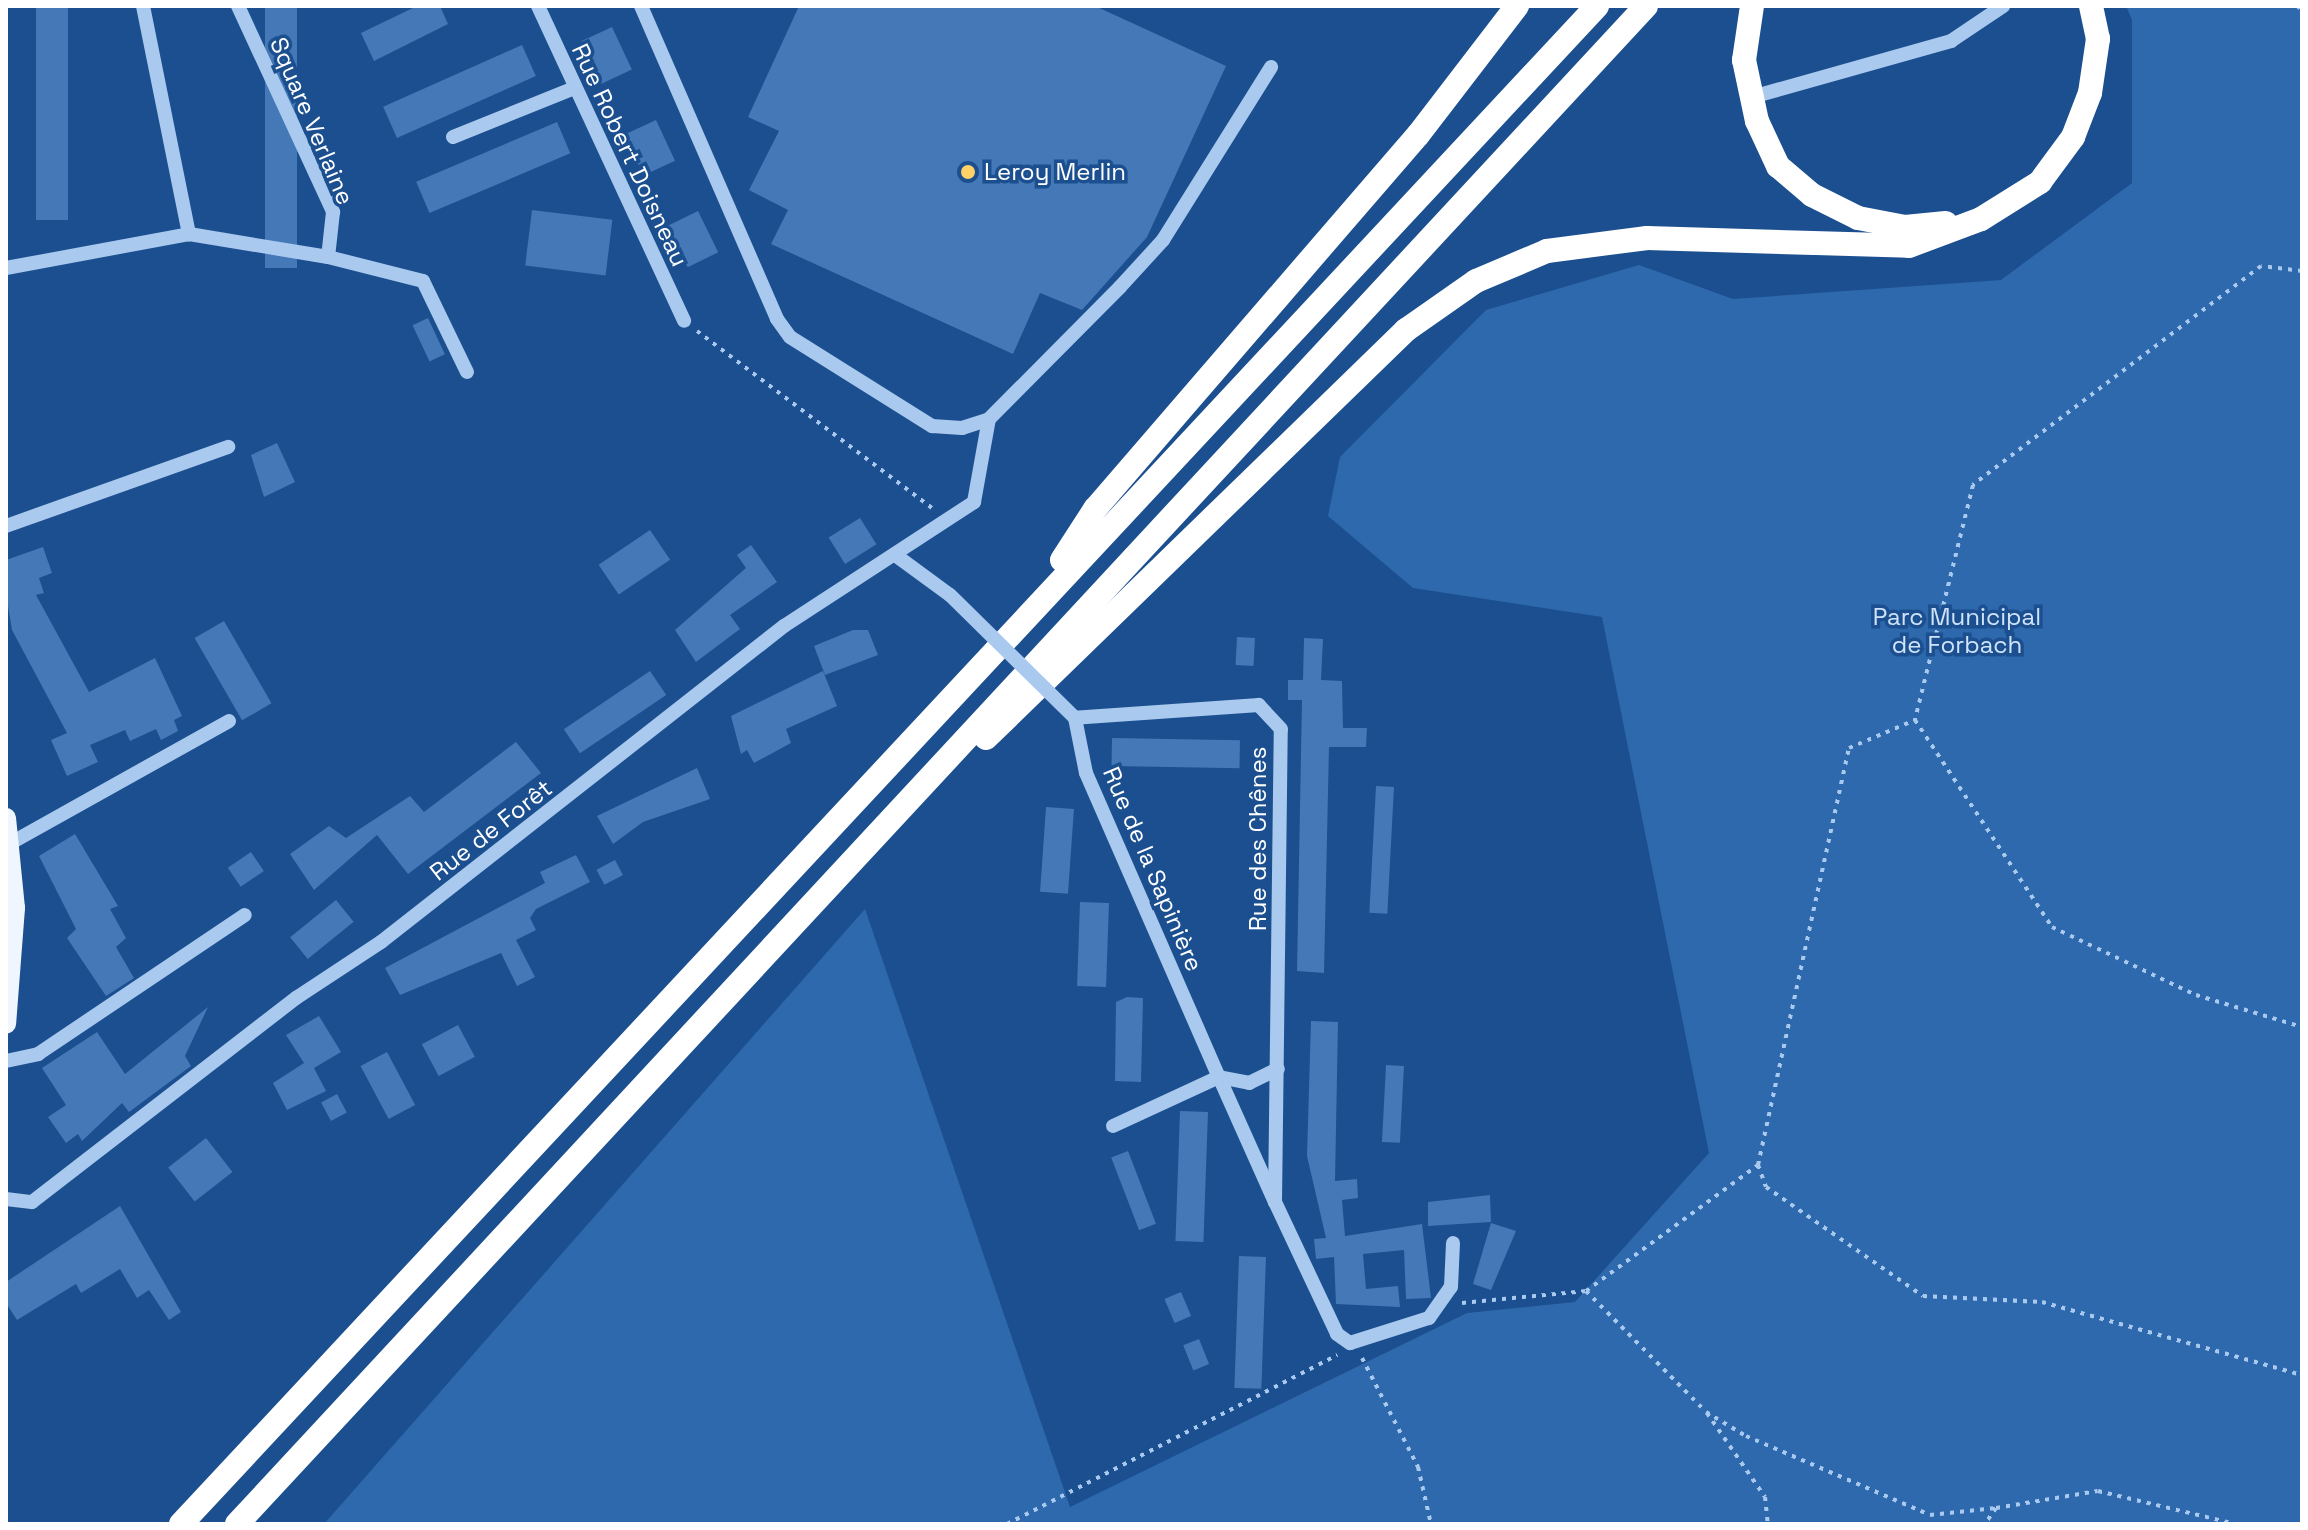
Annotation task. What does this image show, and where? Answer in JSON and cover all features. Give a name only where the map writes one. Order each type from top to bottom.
[{"type":"highway","points":[[1021,621],[1095,509],[1418,135],[1517,6]]},
{"type":"highway","points":[[181,1524],[1597,6]]},
{"type":"highway","points":[[237,1524],[921,792],[1296,376],[1646,6]]},
{"type":"highway","points":[[1752,6],[1744,60],[1752,97],[1778,166],[1812,195],[1858,218],[1905,227],[1981,219]]},
{"type":"highway","points":[[921,792],[1024,707],[1406,330],[1476,281],[1547,251],[1647,238],[1909,246],[1981,219],[2040,182],[2073,137],[2090,93],[2098,39],[2091,6]]},
{"type":"main road","points":[[6,818],[15,908],[6,1024]]},
{"type":"street","points":[[143,6],[189,234]]},
{"type":"street","name":"Square Verlaine","points":[[238,6],[333,212],[328,257]]},
{"type":"street","name":"Rue Robert Doisneau","points":[[538,6],[684,321]]},
{"type":"street","points":[[641,6],[790,337],[932,426],[962,428],[989,419],[1163,240],[1271,67]]},
{"type":"street","points":[[1752,97],[1951,41],[2003,6]]},
{"type":"street","points":[[453,137],[574,88]]},
{"type":"street","points":[[6,268],[189,234],[328,257],[423,281],[467,372]]},
{"type":"street","name":"Rue de Forêt","points":[[6,1199],[32,1202],[296,998],[381,942],[784,626],[898,557],[974,502],[985,471],[989,419]]},
{"type":"street","points":[[6,526],[228,447]]},
{"type":"street","points":[[898,557],[950,595],[1075,718]]},
{"type":"street","name":"Rue des Chênes","points":[[1075,718],[1259,705],[1281,729],[1275,1202]]},
{"type":"street","name":"Rue de la Sapinière","points":[[1075,718],[1086,773],[1219,1077],[1337,1334],[1350,1343]]},
{"type":"street","points":[[9,844],[229,721]]},
{"type":"street","points":[[6,1061],[38,1054],[245,915]]},
{"type":"street","points":[[1113,1126],[1219,1077],[1249,1083],[1278,1069]]},
{"type":"street","points":[[1350,1343],[1429,1318],[1451,1287],[1453,1243]]},
{"type":"path","points":[[2297,6],[2302,10]]},
{"type":"path","points":[[2302,271],[2261,266],[1973,485],[1915,720],[2052,927],[2196,995],[2302,1027]]},
{"type":"path","points":[[684,321],[919,492],[944,522]]},
{"type":"path","points":[[1915,720],[1849,748],[1758,1165],[1766,1187],[1923,1296],[2042,1302],[2302,1375]]},
{"type":"path","points":[[1429,1318],[1465,1301],[1586,1291],[1758,1165]]},
{"type":"path","points":[[1586,1291],[1706,1412],[1765,1497],[1768,1524]]},
{"type":"path","points":[[1007,1524],[1321,1368],[1350,1343],[1378,1379],[1418,1467],[1431,1524]]},
{"type":"path","points":[[1706,1412],[1930,1515],[1996,1508],[2098,1491],[2235,1524]]},
{"type":"path","points":[[1985,1524],[1996,1508]]},
{"type":"green space","name":"Parc Municipal de Forbach","points":[[2126,6],[2302,6],[2302,1524],[324,1524],[865,909],[1070,1507],[1467,1313],[1575,1302],[1709,1153],[1602,617],[1413,588],[1328,516],[1340,457],[1486,310],[1639,265],[1733,299],[2001,280],[2132,183],[2132,20]]},
{"type":"building","points":[[36,6],[68,6],[68,220],[36,220]]},
{"type":"building","points":[[265,6],[297,6],[297,268],[265,268]]},
{"type":"building","points":[[417,6],[440,6],[448,24],[374,61],[361,33]]},
{"type":"building","name":"Leroy Merlin","points":[[799,6],[1095,6],[1226,66],[1147,237],[1082,310],[1040,293],[1013,354],[771,244],[788,210],[749,190],[779,131],[748,117]]},
{"type":"building","points":[[612,27],[632,70],[601,84],[581,41]]},
{"type":"building","points":[[522,45],[536,76],[397,138],[383,107]]},
{"type":"building","points":[[656,120],[675,161],[643,176],[624,135]]},
{"type":"building","points":[[557,122],[570,153],[429,213],[416,182]]},
{"type":"building","points":[[532,210],[612,220],[606,275],[525,266]]},
{"type":"building","points":[[698,211],[718,252],[688,267],[667,226]]},
{"type":"building","points":[[428,318],[445,354],[429,361],[413,325]]},
{"type":"building","points":[[277,443],[295,482],[264,497],[251,455]]},
{"type":"building","points":[[860,518],[876,544],[845,564],[829,538]]},
{"type":"building","points":[[650,530],[670,560],[619,595],[599,565]]},
{"type":"building","points":[[751,545],[777,582],[730,615],[740,629],[696,662],[675,630],[746,568],[737,555]]},
{"type":"building","points":[[43,547],[52,573],[39,578],[44,593],[36,595],[89,692],[155,658],[182,716],[174,720],[178,731],[161,740],[156,729],[130,741],[125,730],[90,745],[98,762],[67,776],[51,740],[67,733],[12,630],[6,594],[6,560]]},
{"type":"building","points":[[224,621],[272,703],[242,720],[195,638]]},
{"type":"building","points":[[853,630],[868,630],[878,655],[825,675],[814,646]]},
{"type":"building","points":[[1237,637],[1255,638],[1254,666],[1236,665]]},
{"type":"building","points":[[1304,638],[1323,639],[1321,680],[1342,681],[1343,728],[1367,728],[1366,747],[1329,747],[1324,973],[1297,971],[1302,700],[1288,700],[1288,680],[1303,680]]},
{"type":"building","points":[[650,671],[666,695],[580,753],[564,729]]},
{"type":"building","points":[[823,671],[837,706],[786,729],[791,743],[754,763],[747,750],[741,754],[731,716]]},
{"type":"building","points":[[1112,738],[1240,740],[1239,768],[1112,766]]},
{"type":"building","points":[[516,742],[541,773],[408,874],[377,835],[314,890],[290,854],[329,826],[346,838],[410,796],[424,812]]},
{"type":"building","points":[[697,768],[710,799],[643,822],[613,844],[597,816]]},
{"type":"building","points":[[1376,786],[1394,787],[1387,914],[1369,913]]},
{"type":"building","points":[[1046,807],[1074,809],[1068,894],[1040,892]]},
{"type":"building","points":[[75,834],[118,906],[110,909],[126,938],[116,947],[134,978],[106,996],[67,938],[76,929],[39,856]]},
{"type":"building","points":[[251,852],[264,871],[241,887],[228,868]]},
{"type":"building","points":[[576,855],[590,882],[536,909],[530,918],[536,930],[516,940],[535,977],[517,986],[501,953],[400,995],[385,968],[545,883],[540,872]]},
{"type":"building","points":[[615,860],[623,875],[604,885],[596,870]]},
{"type":"building","points":[[336,900],[354,922],[308,959],[290,937]]},
{"type":"building","points":[[1080,902],[1109,903],[1106,987],[1077,986]]},
{"type":"building","points":[[1127,997],[1143,998],[1141,1082],[1115,1081],[1116,1002]]},
{"type":"building","points":[[208,1007],[185,1056],[191,1066],[129,1112],[122,1103],[82,1141],[78,1134],[66,1143],[48,1117],[66,1105],[42,1068],[97,1032],[125,1074]]},
{"type":"building","points":[[319,1016],[341,1052],[314,1068],[326,1091],[287,1110],[273,1083],[304,1063],[286,1035]]},
{"type":"building","points":[[1311,1021],[1338,1022],[1335,1181],[1357,1179],[1358,1198],[1342,1200],[1345,1236],[1422,1224],[1431,1298],[1406,1299],[1404,1250],[1363,1254],[1366,1289],[1398,1286],[1400,1307],[1336,1304],[1334,1257],[1316,1259],[1314,1239],[1326,1238],[1307,1156]]},
{"type":"building","points":[[458,1025],[475,1057],[439,1076],[422,1044]]},
{"type":"building","points":[[387,1052],[415,1105],[389,1119],[361,1066]]},
{"type":"building","points":[[1386,1065],[1404,1066],[1400,1143],[1382,1142]]},
{"type":"building","points":[[337,1094],[347,1113],[331,1121],[321,1102]]},
{"type":"building","points":[[1180,1111],[1208,1112],[1203,1242],[1175,1241]]},
{"type":"building","points":[[206,1138],[232,1172],[195,1201],[168,1168]]},
{"type":"building","points":[[1128,1151],[1156,1224],[1139,1230],[1111,1157]]},
{"type":"building","points":[[1490,1195],[1491,1222],[1428,1226],[1428,1202]]},
{"type":"building","points":[[120,1206],[181,1312],[169,1320],[149,1290],[137,1298],[120,1269],[81,1293],[76,1284],[17,1320],[6,1303],[6,1282]]},
{"type":"building","points":[[1491,1223],[1516,1231],[1491,1290],[1473,1284]]},
{"type":"building","points":[[1239,1256],[1266,1257],[1261,1389],[1234,1388]]},
{"type":"building","points":[[1181,1292],[1191,1316],[1175,1323],[1164,1299]]},
{"type":"building","points":[[1199,1339],[1209,1364],[1193,1370],[1183,1345]]},
{"type":"place","name":"Leroy Merlin","points":[[968,172]]}]
